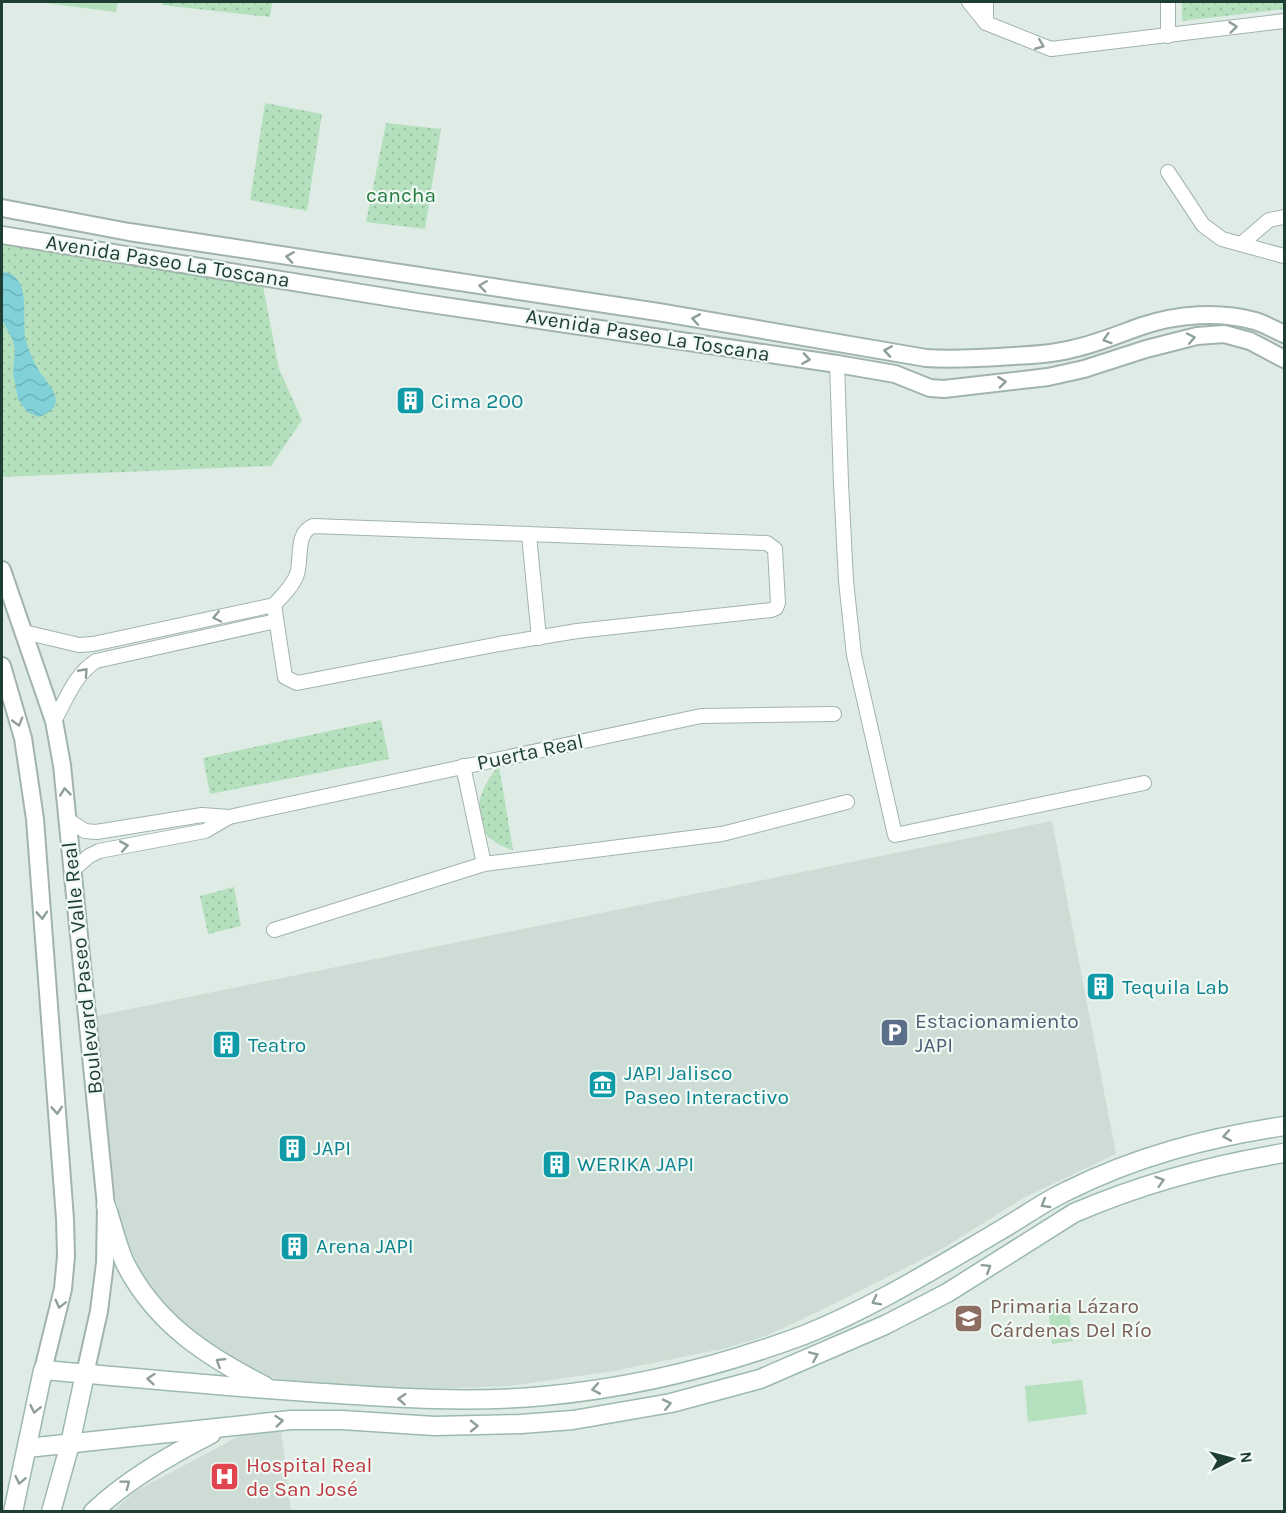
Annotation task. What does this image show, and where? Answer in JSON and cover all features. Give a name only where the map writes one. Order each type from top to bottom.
[{"type":"main road","points":[[13,1512],[43,1370],[431,1401],[541,1397],[644,1380],[719,1364],[805,1334],[871,1304],[920,1278],[1064,1192],[1116,1169],[1202,1140],[1284,1126]]},
{"type":"main road","points":[[27,1448],[310,1419],[475,1426],[573,1420],[671,1403],[760,1379],[909,1313],[947,1293],[1074,1213],[1134,1188],[1206,1167],[1284,1153]]},
{"type":"main road","points":[[106,1206],[127,1266],[154,1307],[189,1341],[224,1365],[272,1390]]},
{"type":"main road","points":[[755,1351],[760,1379]]},
{"type":"main road","points":[[51,1512],[70,1444],[85,1374]]},
{"type":"main road","points":[[93,1512],[161,1460],[221,1429]]},
{"type":"street","points":[[969,2],[986,23],[1051,49],[1284,21]]},
{"type":"street","points":[[986,2],[986,23]]},
{"type":"street","points":[[1168,2],[1168,36]]},
{"type":"street","points":[[1168,172],[1203,225],[1222,239],[1284,256]]},
{"type":"street","name":"Avenida Paseo La Toscana","points":[[2,208],[129,232],[658,312],[926,358],[968,359],[1071,350],[1144,326],[1189,316],[1226,314],[1258,321],[1284,334]]},
{"type":"street","points":[[1240,244],[1269,220],[1284,217]]},
{"type":"street","points":[[126,255],[132,245],[132,236],[129,232]]},
{"type":"street","name":"Avenida Paseo La Toscana","points":[[2,235],[417,302],[837,364],[895,374],[930,388],[944,389],[1048,377],[1084,369],[1146,349],[1197,336],[1224,334],[1250,341],[1284,359]]},
{"type":"street","points":[[371,294],[371,285],[378,271]]},
{"type":"street","points":[[417,302],[422,288],[421,277]]},
{"type":"street","points":[[519,316],[517,302],[524,292]]},
{"type":"street","points":[[561,322],[567,312],[566,299]]},
{"type":"street","points":[[1044,354],[1048,377]]},
{"type":"street","points":[[837,364],[846,581],[854,656],[896,836],[1144,783]]},
{"type":"street","points":[[24,632],[79,645],[93,644],[274,605],[293,582],[297,573],[303,534],[307,528],[313,526],[767,543],[775,549],[778,603],[776,608],[771,610],[577,631],[297,682],[285,677],[274,605]]},
{"type":"street","points":[[529,535],[538,638]]},
{"type":"street","name":"Boulevard Paseo Valle Real","points":[[2,570],[54,721],[68,820],[106,1206],[105,1263],[99,1311],[85,1374]]},
{"type":"street","points":[[54,721],[78,677],[87,666],[96,661],[276,621]]},
{"type":"street","name":"Boulevard Paseo Valle Real","points":[[2,666],[23,738],[35,819],[65,1219],[66,1256],[63,1289],[43,1370]]},
{"type":"street","name":"Puerta Real","points":[[68,820],[85,831],[96,832],[202,815],[229,817],[701,716],[834,714]]},
{"type":"street","points":[[463,766],[484,864]]},
{"type":"street","points":[[274,930],[484,864],[722,834],[847,802]]},
{"type":"street","name":"Puerta Real","points":[[73,870],[89,856],[99,851],[205,831],[229,817]]},
{"type":"street","points":[[152,823],[155,841]]},
{"type":"shaded area","name":"JAPI Jalisco Paseo Interactivo","points":[[1052,821],[1116,1154],[1023,1198],[937,1252],[805,1318],[768,1335],[727,1348],[614,1371],[509,1386],[402,1390],[313,1386],[259,1375],[214,1353],[180,1324],[142,1274],[121,1226],[115,1192],[96,1016]]},
{"type":"shaded area","name":"Hospital Real de San José","points":[[281,1429],[291,1511],[112,1512],[136,1491],[243,1434]]},
{"type":"green space","points":[[36,2],[118,2],[116,12]]},
{"type":"green space","points":[[163,2],[272,2],[270,17],[162,5]]},
{"type":"green space","points":[[1182,2],[1284,2],[1284,9],[1182,21]]},
{"type":"green space","name":"cancha","points":[[265,103],[322,114],[307,211],[250,200]]},
{"type":"green space","name":"cancha","points":[[386,123],[441,129],[425,229],[366,222]]},
{"type":"green space","points":[[2,242],[263,286],[279,369],[302,420],[271,466],[2,477]]},
{"type":"green space","points":[[381,720],[389,759],[210,794],[203,758]]},
{"type":"green space","points":[[499,766],[513,850],[498,844],[488,836],[481,826],[479,815],[479,803],[483,790]]},
{"type":"green space","points":[[234,887],[241,926],[208,934],[200,896]]},
{"type":"green space","points":[[1068,1305],[1073,1341],[1052,1344],[1048,1307]]},
{"type":"green space","points":[[1082,1380],[1087,1414],[1028,1422],[1025,1386]]},
{"type":"water","points":[[2,273],[13,275],[19,282],[24,300],[27,345],[37,367],[55,396],[54,407],[39,417],[27,412],[18,399],[13,372],[15,350],[13,340],[2,320]]},
{"type":"place","name":"Cima 200","points":[[410,401]]},
{"type":"place","name":"Tequila Lab","points":[[1101,987]]},
{"type":"place","name":"Estacionamiento JAPI","points":[[894,1033]]},
{"type":"place","name":"Teatro","points":[[227,1045]]},
{"type":"place","name":"JAPI Jalisco Paseo Interactivo","points":[[603,1085]]},
{"type":"place","name":"JAPI","points":[[292,1148]]},
{"type":"place","name":"WERIKA JAPI","points":[[556,1164]]},
{"type":"place","name":"Arena JAPI","points":[[295,1246]]},
{"type":"place","name":"Primaria Lázaro Cárdenas Del Río","points":[[969,1318]]},
{"type":"place","name":"Hospital Real de San José","points":[[225,1477]]}]
